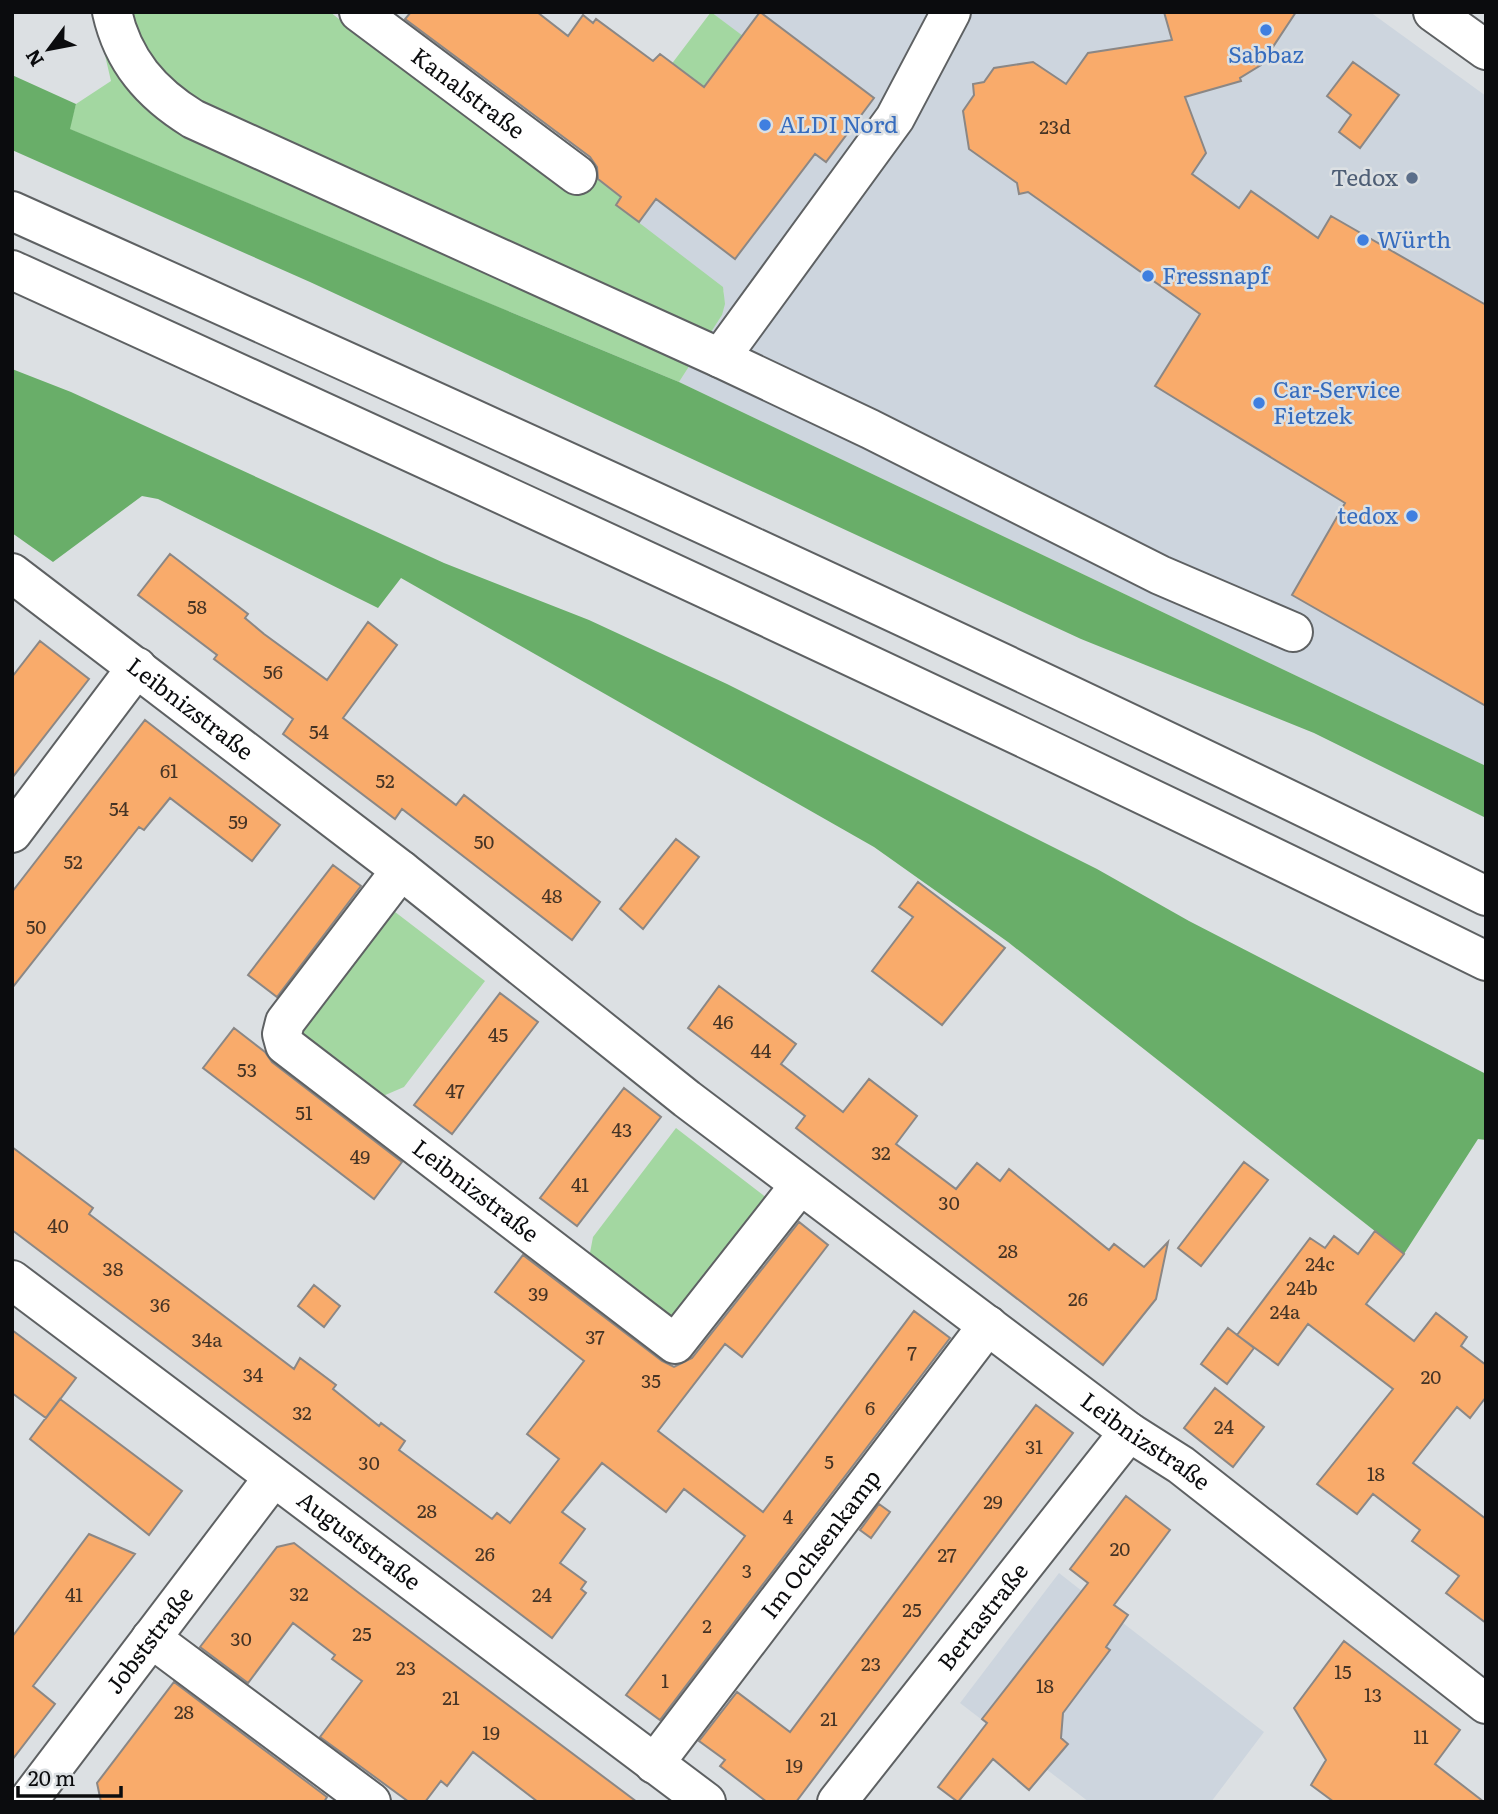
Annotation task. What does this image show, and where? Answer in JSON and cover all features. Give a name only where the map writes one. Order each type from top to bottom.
[{"type":"main road","points":[[112,12],[119,39],[149,86],[192,119],[720,358],[870,429],[1160,575],[1293,632]]},
{"type":"main road","name":"Kanalstraße","points":[[359,12],[577,175]]},
{"type":"main road","points":[[720,358],[895,118],[951,12]]},
{"type":"main road","points":[[1433,12],[1486,50]]},
{"type":"main road","points":[[12,211],[581,466],[1251,780],[1486,896]]},
{"type":"main road","points":[[12,270],[437,464],[1196,819],[1486,961]]},
{"type":"main road","name":"Leibnizstraße","points":[[12,573],[401,870],[687,1099],[1129,1432],[1181,1465],[1486,1704]]},
{"type":"main road","points":[[12,833],[137,667]]},
{"type":"main road","name":"Leibnizstraße","points":[[401,870],[285,1021],[282,1034],[285,1045],[675,1344],[800,1185]]},
{"type":"main road","name":"Auguststraße","points":[[12,1280],[706,1802]]},
{"type":"main road","name":"Im Ochsenkamp","points":[[654,1764],[988,1325]]},
{"type":"main road","name":"Bertastraße","points":[[837,1802],[1129,1432]]},
{"type":"main road","name":"Jobststraße","points":[[12,1791],[27,1802],[273,1478]]},
{"type":"main road","points":[[151,1638],[371,1802]]},
{"type":"shaded area","points":[[711,12],[1370,12],[1486,96],[1486,766],[679,382],[722,315],[724,291],[616,205],[742,36]]},
{"type":"shaded area","points":[[1059,1573],[1101,1606],[1118,1629],[1123,1623],[1264,1732],[1211,1802],[1089,1802],[960,1703]]},
{"type":"green space","points":[[95,12],[330,12],[447,103],[453,102],[589,173],[711,12],[743,36],[616,205],[723,287],[725,304],[722,315],[679,382],[69,129],[76,104],[111,81]]},
{"type":"green space","points":[[12,75],[76,104],[70,129],[679,382],[1486,766],[1486,818],[1314,733],[1081,639],[310,282],[12,150]]},
{"type":"green space","points":[[12,369],[71,392],[444,563],[589,620],[727,684],[1097,869],[1189,921],[1486,1074],[1486,1140],[1478,1139],[1404,1254],[1008,942],[874,847],[401,578],[378,608],[158,499],[142,496],[53,562],[12,533]]},
{"type":"green space","points":[[386,905],[485,981],[404,1087],[383,1096],[302,1035],[300,1028]]},
{"type":"green space","points":[[676,1128],[776,1205],[677,1322],[589,1258],[593,1237]]},
{"type":"building","points":[[411,12],[537,12],[568,36],[583,15],[593,23],[596,19],[653,61],[660,54],[704,87],[760,12],[874,98],[826,162],[815,154],[735,259],[656,199],[639,222],[616,205],[621,197],[598,179],[597,167],[590,157],[405,19]]},
{"type":"building","points":[[1164,12],[1296,12],[1261,65],[1240,78],[1241,81],[1185,97],[1206,153],[1192,174],[1239,208],[1251,191],[1318,238],[1331,216],[1486,305],[1486,706],[1292,595],[1345,503],[1155,386],[1200,314],[1028,192],[1019,194],[1017,183],[969,149],[963,111],[974,95],[973,84],[984,82],[994,68],[1033,62],[1066,84],[1088,53],[1172,40]]},
{"type":"building","points":[[1353,62],[1399,95],[1360,148],[1339,132],[1351,115],[1327,96]]},
{"type":"building","points":[[170,554],[248,614],[245,618],[264,634],[327,680],[368,622],[397,645],[343,718],[456,805],[464,795],[600,902],[572,940],[402,809],[395,819],[283,734],[293,719],[214,659],[217,655],[138,595]]},
{"type":"building","points":[[40,641],[89,679],[12,778],[12,677]]},
{"type":"building","points":[[145,720],[280,825],[252,861],[170,798],[144,830],[139,827],[12,988],[12,892]]},
{"type":"building","points":[[676,839],[699,857],[643,929],[620,909]]},
{"type":"building","points":[[333,865],[361,886],[277,997],[248,975]]},
{"type":"building","points":[[918,882],[1005,948],[942,1025],[872,971],[913,917],[899,907]]},
{"type":"building","points":[[719,986],[796,1044],[781,1064],[843,1112],[869,1079],[917,1116],[896,1144],[956,1189],[977,1163],[1000,1181],[1009,1169],[1109,1250],[1114,1244],[1144,1267],[1168,1242],[1156,1299],[1103,1365],[796,1128],[805,1116],[688,1028]]},
{"type":"building","points":[[500,993],[538,1022],[452,1134],[414,1105]]},
{"type":"building","points":[[234,1028],[265,1052],[272,1062],[402,1162],[374,1199],[203,1068]]},
{"type":"building","points":[[624,1088],[661,1117],[577,1226],[540,1198]]},
{"type":"building","points":[[12,1147],[93,1208],[89,1214],[294,1369],[300,1358],[336,1385],[333,1389],[379,1426],[381,1423],[405,1441],[399,1450],[492,1519],[497,1513],[510,1523],[559,1459],[527,1434],[584,1361],[495,1292],[523,1255],[662,1361],[674,1367],[692,1358],[799,1222],[828,1245],[742,1357],[725,1344],[658,1431],[763,1512],[914,1311],[950,1338],[660,1720],[626,1695],[745,1536],[684,1489],[666,1512],[602,1463],[562,1512],[585,1529],[560,1563],[586,1582],[581,1589],[586,1593],[552,1638],[12,1230]]},
{"type":"building","points":[[1244,1162],[1268,1180],[1201,1266],[1178,1248]]},
{"type":"building","points":[[1375,1231],[1404,1254],[1366,1304],[1414,1341],[1436,1313],[1467,1337],[1461,1346],[1486,1365],[1486,1397],[1470,1418],[1457,1407],[1413,1463],[1486,1519],[1486,1623],[1446,1593],[1459,1576],[1412,1541],[1420,1530],[1373,1494],[1357,1514],[1317,1484],[1393,1389],[1308,1324],[1278,1365],[1237,1335],[1310,1238],[1325,1248],[1334,1236],[1358,1254]]},
{"type":"building","points":[[314,1285],[340,1306],[324,1327],[298,1306]]},
{"type":"building","points":[[1228,1328],[1254,1348],[1227,1384],[1201,1364]]},
{"type":"building","points":[[12,1330],[76,1378],[46,1418],[12,1393]]},
{"type":"building","points":[[1215,1388],[1264,1427],[1233,1467],[1184,1428]]},
{"type":"building","points":[[60,1399],[182,1491],[149,1535],[30,1439]]},
{"type":"building","points":[[1036,1405],[1073,1433],[796,1802],[767,1802],[720,1766],[725,1760],[699,1741],[737,1692],[790,1732]]},
{"type":"building","points":[[1126,1496],[1170,1530],[1114,1605],[1128,1615],[1106,1647],[1110,1650],[1063,1713],[1061,1738],[1068,1744],[1029,1790],[993,1759],[958,1802],[938,1787],[987,1723],[982,1719],[1088,1583],[1070,1569]]},
{"type":"building","points":[[879,1504],[890,1512],[871,1538],[860,1530]]},
{"type":"building","points":[[89,1534],[135,1554],[33,1686],[55,1704],[12,1760],[12,1637]]},
{"type":"building","points":[[294,1543],[637,1802],[538,1802],[473,1752],[447,1786],[441,1781],[425,1802],[409,1802],[320,1737],[362,1681],[332,1659],[335,1655],[293,1623],[248,1683],[200,1647],[277,1547]]},
{"type":"building","points":[[1344,1641],[1460,1730],[1435,1764],[1484,1802],[1334,1802],[1311,1785],[1326,1760],[1294,1708]]},
{"type":"building","points":[[174,1682],[327,1797],[324,1802],[101,1802],[97,1783]]},
{"type":"place","name":"Sabbaz","points":[[1266,30]]},
{"type":"place","name":"ALDI Nord","points":[[765,125]]},
{"type":"place","name":"Tedox","points":[[1412,178]]},
{"type":"place","name":"Würth","points":[[1363,240]]},
{"type":"place","name":"Fressnapf","points":[[1148,276]]},
{"type":"place","name":"Car-Service Fietzek","points":[[1259,403]]},
{"type":"place","name":"tedox","points":[[1412,516]]}]
